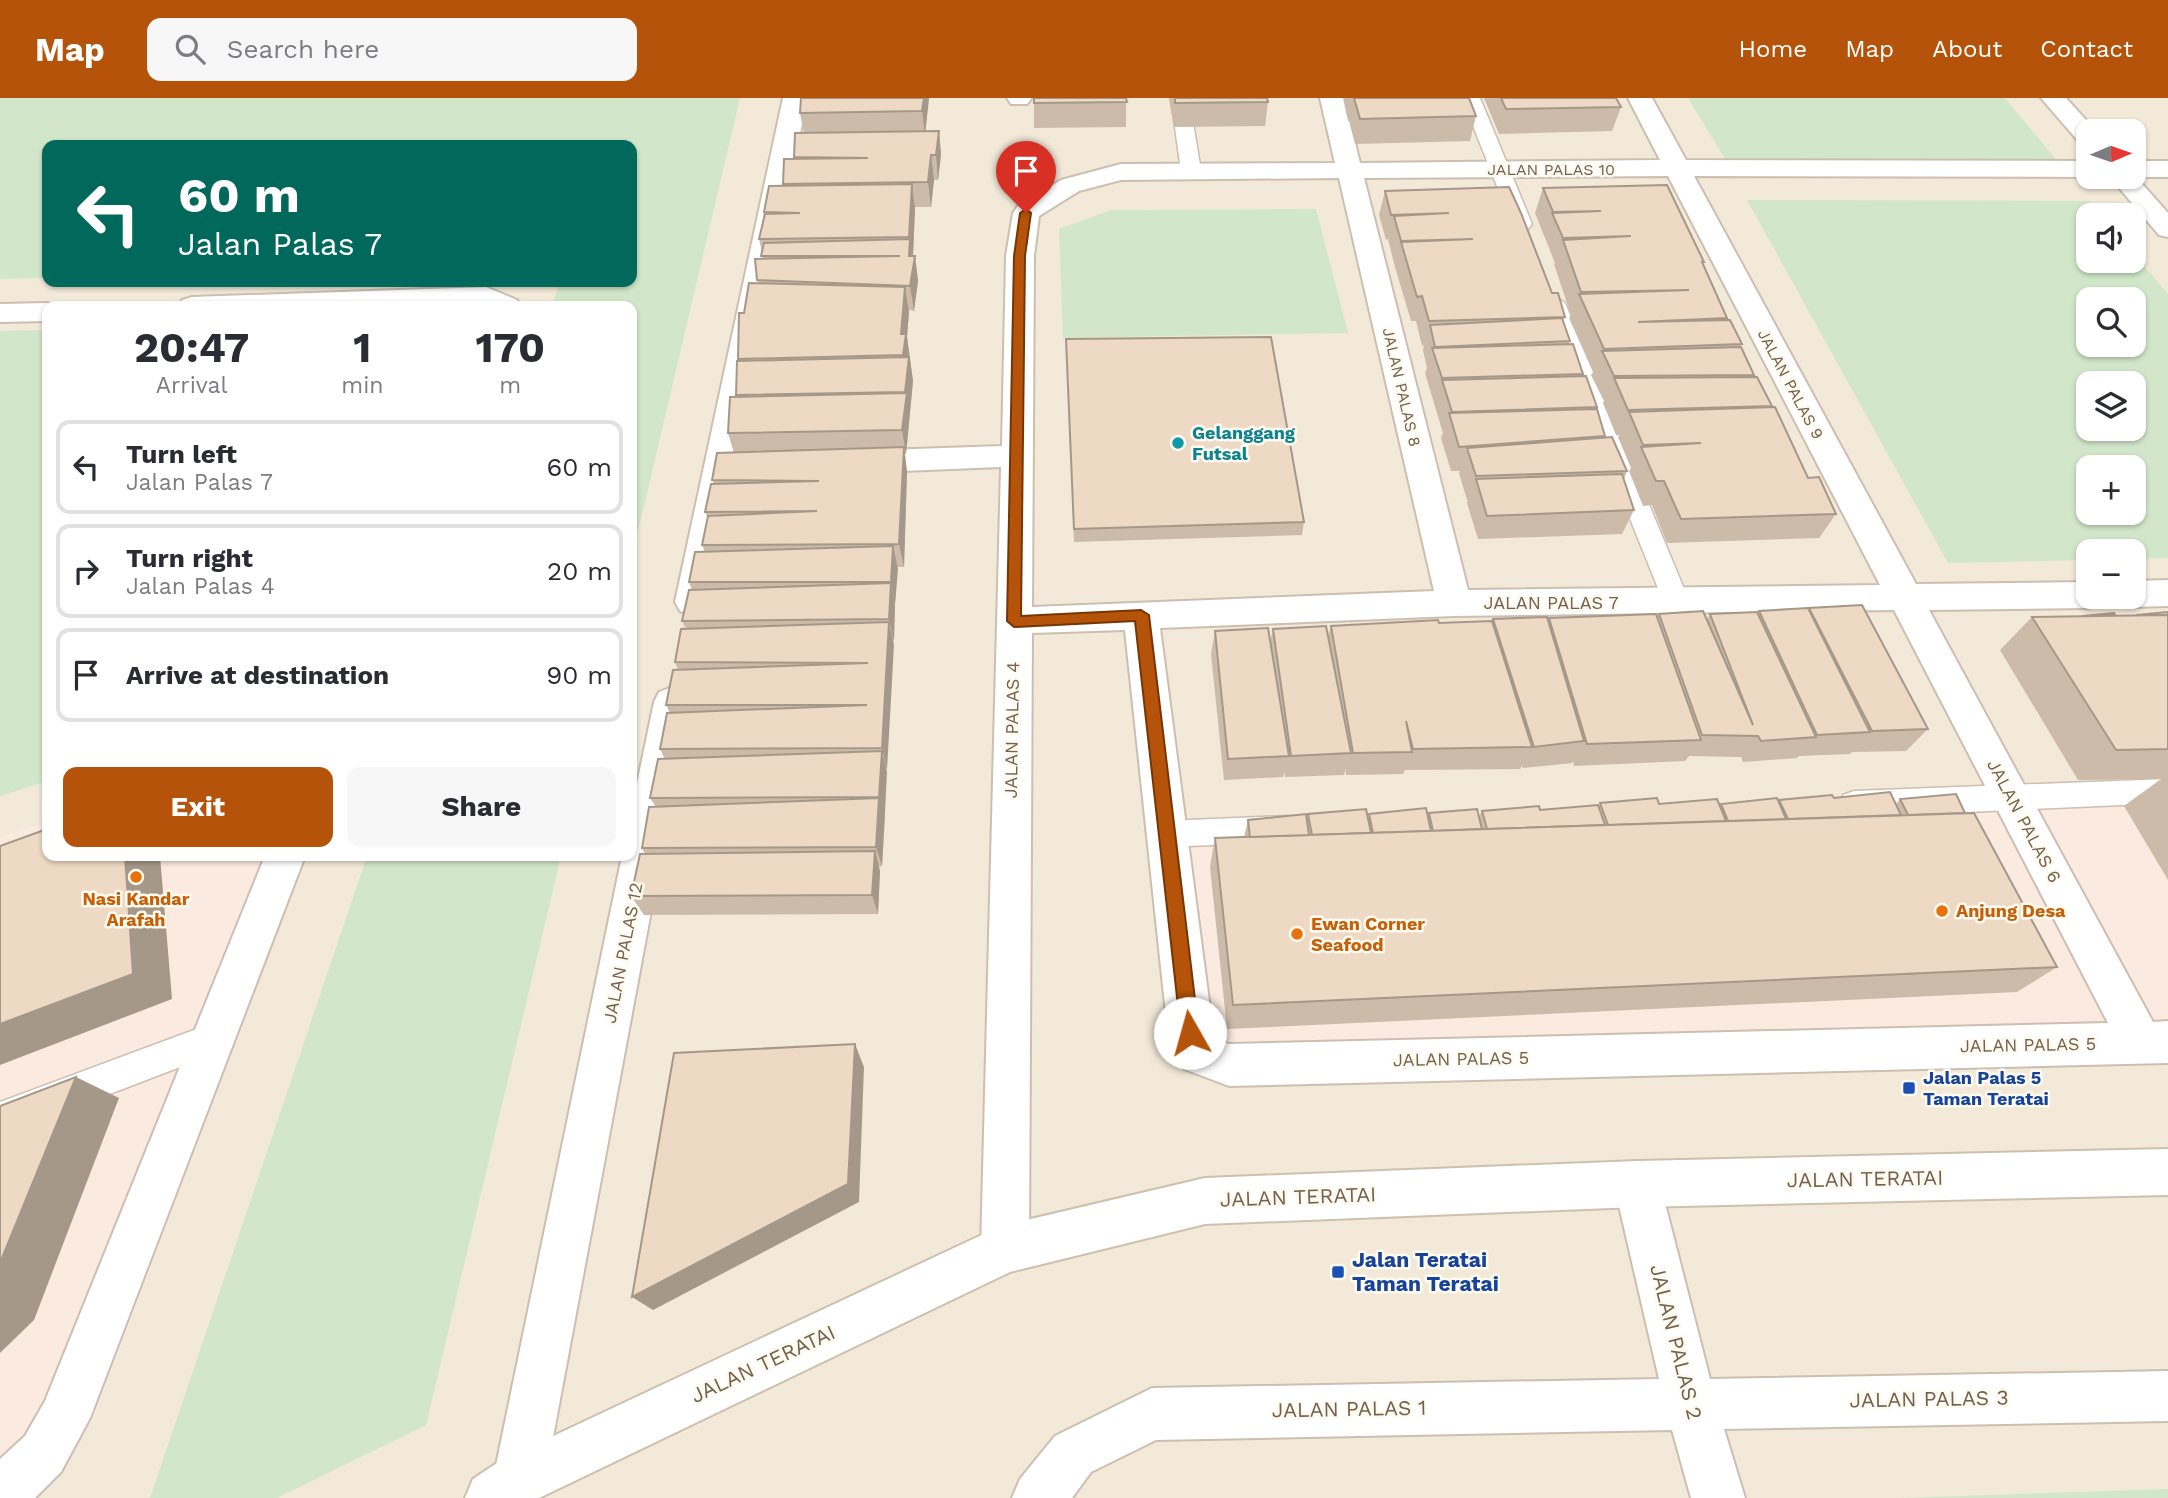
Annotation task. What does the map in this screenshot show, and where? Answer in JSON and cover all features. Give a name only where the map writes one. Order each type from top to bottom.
[{"type":"street","name":"JALAN PALAS 12","points":[[506,1489],[682,652],[732,467],[795,98]]},
{"type":"street","name":"JALAN PALAS 8","points":[[1332,98],[1454,603]]},
{"type":"street","name":"JALAN PALAS 9","points":[[1640,98],[1906,600]]},
{"type":"street","points":[[2053,98],[2076,124]]},
{"type":"street","name":"JALAN PALAS 10","points":[[1026,213],[1047,195],[1084,178],[1121,172],[1677,168],[2076,169]]},
{"type":"street","points":[[2146,169],[2168,169]]},
{"type":"street","points":[[2133,189],[2168,229]]},
{"type":"street","name":"JALAN PALAS 4","points":[[1005,1249],[1020,256],[1026,213]]},
{"type":"street","points":[[339,301],[486,296],[496,301]]},
{"type":"street","points":[[0,313],[42,312]]},
{"type":"street","points":[[827,463],[1017,456]]},
{"type":"street","points":[[2146,594],[2168,593]]},
{"type":"street","name":"JALAN PALAS 7","points":[[1014,621],[1454,603],[1677,603],[2076,595]]},
{"type":"street","name":"JALAN PALAS 6","points":[[1906,600],[2012,797],[2155,1042]]},
{"type":"street","name":"JALAN PALAS 5","points":[[1141,615],[1190,1033],[1199,1054],[1229,1065],[2155,1042]]},
{"type":"street","points":[[0,1495],[43,1454],[64,1418],[210,1040],[283,861]]},
{"type":"street","name":"JALAN TERATAI","points":[[506,1489],[1005,1249],[1205,1201],[1637,1184],[2168,1172]]},
{"type":"street","name":"JALAN PALAS 2","points":[[1637,1184],[1690,1402],[1718,1498]]},
{"type":"street","name":"JALAN PALAS 3","points":[[1690,1402],[2168,1396]]},
{"type":"street","name":"JALAN PALAS 1","points":[[1039,1498],[1073,1454],[1152,1413],[1690,1402]]},
{"type":"lane","points":[[1180,98],[1191,171]]},
{"type":"lane","points":[[1472,98],[1531,246]]},
{"type":"lane","points":[[1547,284],[1677,603]]},
{"type":"lane","points":[[1831,805],[2168,791]]},
{"type":"lane","points":[[1165,834],[1317,827]]},
{"type":"lane","points":[[0,1119],[210,1040]]},
{"type":"shaded area","points":[[0,98],[2168,98],[2168,1498],[0,1498]]},
{"type":"shaded area","points":[[2168,802],[2168,1064],[1231,1087],[1183,1070],[1171,1045],[1146,846]]},
{"type":"shaded area","points":[[42,824],[42,861],[305,861],[94,1417],[59,1475],[35,1498],[0,1498],[0,837]]},
{"type":"green space","points":[[0,98],[740,98],[637,536],[637,301],[554,301],[558,287],[637,287],[637,140],[42,140],[42,278],[0,279]]},
{"type":"green space","points":[[1688,98],[2005,98],[2059,163],[1730,167]]},
{"type":"green space","points":[[1747,200],[2090,201],[2092,203],[2076,203],[2076,273],[2146,273],[2146,268],[2168,294],[2168,558],[2146,559],[2146,539],[2076,539],[2076,560],[1948,563]]},
{"type":"green space","points":[[1316,209],[1348,333],[1063,338],[1059,229],[1111,210]]},
{"type":"green space","points":[[42,330],[42,783],[0,796],[0,331]]},
{"type":"green space","points":[[365,861],[560,861],[426,1425],[277,1498],[150,1498]]},
{"type":"green space","points":[[2168,1489],[2168,1498],[1900,1498]]},
{"type":"building","points":[[801,98],[924,98],[922,111],[800,113]]},
{"type":"building","points":[[1034,98],[1126,98],[1127,102],[1034,103]]},
{"type":"building","points":[[1175,98],[1267,98],[1268,102],[1175,103]]},
{"type":"building","points":[[1354,98],[1469,98],[1476,116],[1360,119]]},
{"type":"building","points":[[1501,98],[1616,98],[1621,107],[1506,109]]},
{"type":"building","points":[[939,131],[936,155],[931,155],[928,182],[783,184],[784,159],[868,158],[794,157],[795,133]]},
{"type":"building","points":[[912,184],[909,237],[759,239],[765,214],[800,213],[764,212],[769,186]]},
{"type":"building","points":[[1667,185],[1727,318],[1638,322],[1730,320],[1742,344],[1604,349],[1579,294],[1689,290],[1581,292],[1563,240],[1631,236],[1563,238],[1552,213],[1601,211],[1553,212],[1543,188]]},
{"type":"building","points":[[1509,187],[1552,293],[1558,293],[1565,317],[1429,321],[1422,296],[1417,297],[1401,242],[1473,239],[1401,241],[1394,216],[1449,213],[1391,215],[1385,191]]},
{"type":"building","points":[[910,239],[909,256],[915,256],[910,286],[757,280],[755,259],[900,256],[761,256],[764,243]]},
{"type":"building","points":[[749,283],[905,287],[901,334],[906,334],[903,355],[738,359],[739,313],[744,313]]},
{"type":"building","points":[[1562,318],[1570,341],[1435,347],[1430,325]]},
{"type":"building","name":"Gelanggang Futsal","points":[[1271,337],[1304,522],[1074,529],[1066,339]]},
{"type":"building","points":[[1573,344],[1583,374],[1442,378],[1432,348]]},
{"type":"building","points":[[1741,347],[1754,375],[1614,376],[1602,351]]},
{"type":"building","points":[[909,357],[905,392],[736,395],[737,361]]},
{"type":"building","points":[[1586,376],[1597,407],[1452,412],[1442,380]]},
{"type":"building","points":[[1757,377],[1772,406],[1628,410],[1614,378]]},
{"type":"building","points":[[907,393],[902,430],[728,433],[730,397]]},
{"type":"building","points":[[1775,407],[1808,478],[1819,477],[1836,514],[1681,519],[1664,481],[1656,481],[1641,447],[1701,443],[1643,445],[1629,412]]},
{"type":"building","points":[[1597,409],[1605,436],[1459,447],[1449,413]]},
{"type":"building","points":[[1612,437],[1627,471],[1476,476],[1467,448]]},
{"type":"building","points":[[904,447],[899,544],[702,545],[708,516],[817,511],[705,512],[711,484],[819,481],[712,480],[717,453]]},
{"type":"building","points":[[1622,474],[1634,510],[1487,516],[1476,479]]},
{"type":"building","points":[[893,546],[891,582],[689,582],[695,552]]},
{"type":"building","points":[[891,583],[889,619],[682,621],[689,590]]},
{"type":"building","points":[[1862,605],[1928,729],[1872,731],[1809,608]]},
{"type":"building","points":[[1808,608],[1870,732],[1817,735],[1759,611]]},
{"type":"building","points":[[1703,611],[1753,725],[1710,614],[1757,612],[1816,737],[1761,741],[1758,736],[1702,735],[1659,614]]},
{"type":"building","points":[[2168,612],[2168,615],[2136,615]]},
{"type":"building","points":[[2114,613],[2115,615],[2082,616]]},
{"type":"building","points":[[1656,614],[1701,740],[1587,744],[1549,618]]},
{"type":"building","points":[[2168,615],[2168,749],[2116,750],[2032,617]]},
{"type":"building","points":[[1547,617],[1584,741],[1534,747],[1493,619]]},
{"type":"building","points":[[1438,620],[1439,623],[1492,621],[1532,747],[1413,749],[1406,721],[1412,752],[1353,753],[1331,626]]},
{"type":"building","points":[[889,622],[882,748],[660,749],[667,713],[867,705],[666,705],[673,670],[868,663],[675,662],[681,629]]},
{"type":"building","points":[[1326,626],[1351,753],[1291,756],[1273,629]]},
{"type":"building","points":[[1268,628],[1289,756],[1228,759],[1215,631]]},
{"type":"building","points":[[882,751],[879,797],[650,798],[658,759]]},
{"type":"building","points":[[1890,792],[1901,815],[1788,819],[1779,800],[1832,795],[1834,798]]},
{"type":"building","points":[[1956,794],[1965,813],[1908,815],[1900,799]]},
{"type":"building","points":[[879,798],[876,847],[642,848],[649,807]]},
{"type":"building","points":[[1657,798],[1659,804],[1717,799],[1726,821],[1608,825],[1600,803]]},
{"type":"building","points":[[1777,798],[1786,819],[1728,821],[1721,804]]},
{"type":"building","points":[[1598,805],[1605,825],[1487,829],[1482,811],[1539,806],[1540,810]]},
{"type":"building","points":[[1426,808],[1431,831],[1373,833],[1369,814]]},
{"type":"building","points":[[1366,809],[1371,833],[1312,835],[1308,814]]},
{"type":"building","points":[[1477,809],[1482,829],[1433,831],[1429,813]]},
{"type":"building","points":[[1974,813],[2057,967],[1233,1005],[1215,838]]},
{"type":"building","points":[[1306,814],[1309,835],[1250,837],[1248,820]]},
{"type":"building","points":[[42,831],[42,861],[125,861],[133,974],[0,1024],[0,846]]},
{"type":"building","points":[[875,851],[872,895],[631,896],[640,854]]},
{"type":"building","points":[[855,1044],[848,1184],[632,1297],[674,1053]]},
{"type":"building","points":[[76,1077],[0,1263],[0,1106]]},
{"type":"place","name":"Gelanggang Futsal","points":[[1178,443]]},
{"type":"place","name":"Nasi Kandar Arafah","points":[[136,877]]},
{"type":"place","name":"Anjung Desa","points":[[1942,911]]},
{"type":"place","name":"Ewan Corner Seafood","points":[[1297,934]]},
{"type":"place","name":"Jalan Palas 5 Taman Teratai","points":[[1909,1088]]},
{"type":"place","name":"Jalan Teratai Taman Teratai","points":[[1338,1272]]},
{"type":"route","points":[[1026,213],[1020,256],[1014,621],[1141,615],[1190,1033]]}]
